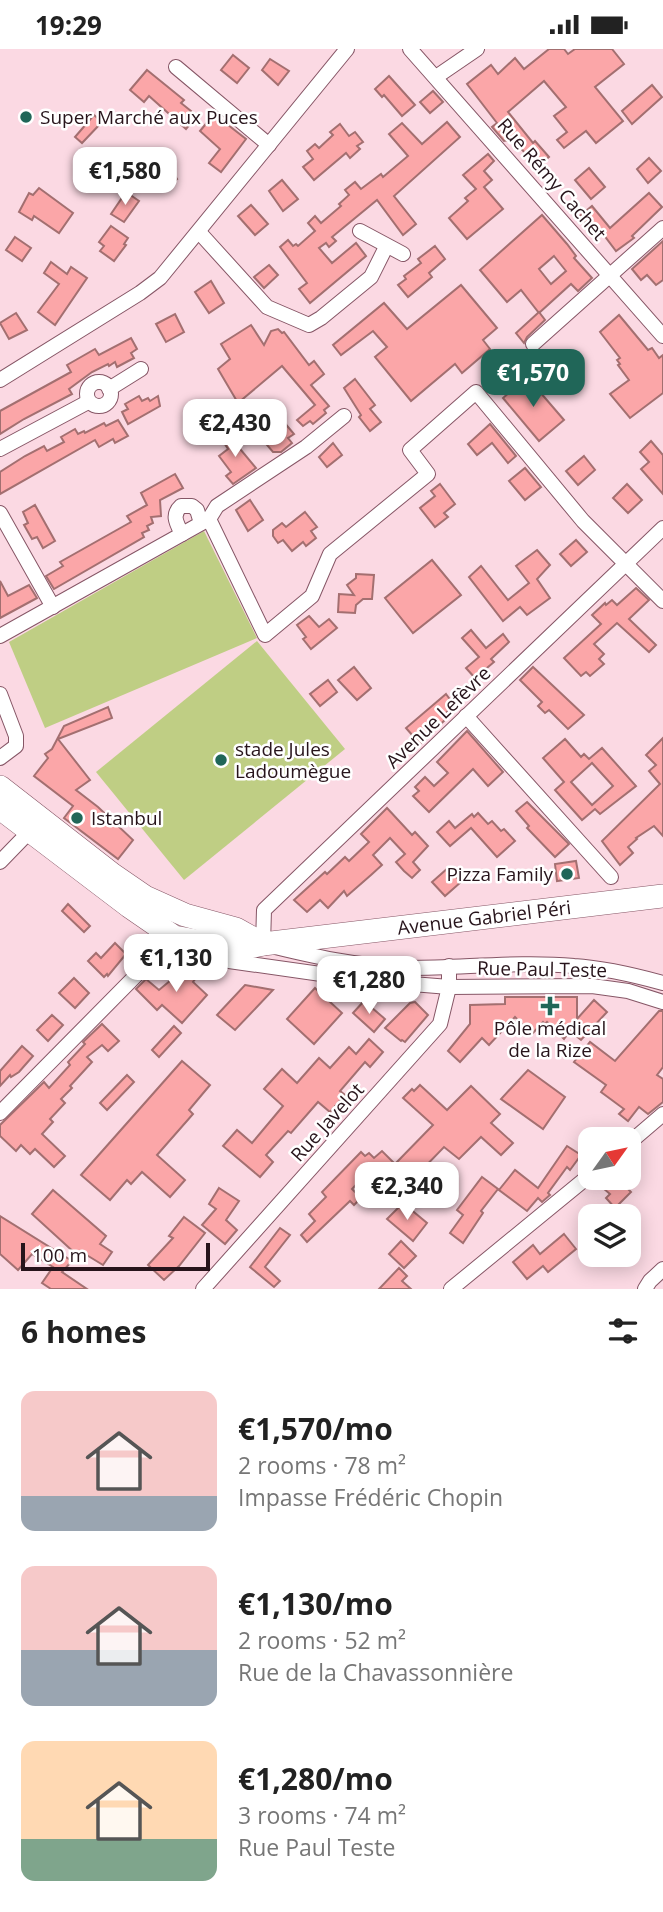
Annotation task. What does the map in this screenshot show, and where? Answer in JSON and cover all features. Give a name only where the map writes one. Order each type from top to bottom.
[{"type":"main road","points":[[0,787],[145,897],[185,915],[236,929],[263,944]]},
{"type":"main road","name":"Avenue Gabriel Péri","points":[[0,808],[174,937],[240,949],[263,944],[663,896]]},
{"type":"street","points":[[0,380],[160,278],[346,49]]},
{"type":"street","name":"Rue Rémy Cachet","points":[[410,49],[663,336]]},
{"type":"street","points":[[436,77],[477,49]]},
{"type":"street","points":[[176,67],[269,145]]},
{"type":"street","points":[[533,344],[663,228]]},
{"type":"street","points":[[360,231],[403,254]]},
{"type":"street","points":[[199,232],[267,306],[309,325],[372,277],[386,247]]},
{"type":"street","points":[[0,449],[88,402],[87,391],[91,384],[103,383],[109,389],[141,369]]},
{"type":"street","points":[[182,534],[175,515],[181,506],[192,506],[205,521],[265,635],[312,596],[330,554],[428,474],[410,450],[476,393],[583,521],[663,601]]},
{"type":"street","points":[[0,636],[205,521],[217,506],[306,447],[344,416]]},
{"type":"street","points":[[0,513],[53,607]]},
{"type":"street","name":"Avenue Lefèvre","points":[[263,944],[264,910],[663,528]]},
{"type":"street","points":[[0,695],[16,736],[16,746],[0,758]]},
{"type":"street","points":[[466,716],[611,877]]},
{"type":"street","points":[[0,862],[31,830]]},
{"type":"street","points":[[0,1113],[174,937]]},
{"type":"street","name":"Rue Paul Teste","points":[[174,937],[229,961],[363,981],[449,987],[592,986],[628,991],[663,1002]]},
{"type":"street","name":"Rue Paul Teste","points":[[263,944],[314,957],[371,965],[410,968],[572,966],[615,971],[663,983]]},
{"type":"street","name":"Rue Javelot","points":[[204,1289],[440,1024],[449,987],[449,966]]},
{"type":"street","points":[[641,1133],[663,1114]]},
{"type":"street","points":[[451,1289],[578,1185]]},
{"type":"street","points":[[645,1289],[663,1269]]},
{"type":"green space","points":[[204,531],[257,638],[45,728],[9,642]]},
{"type":"green space","name":"stade Jules Ladoumègue","points":[[257,641],[345,749],[184,880],[96,772]]},
{"type":"building","points":[[549,49],[564,49],[568,54],[575,49],[612,49],[624,64],[595,87],[623,121],[596,143],[586,131],[564,148],[557,140],[567,132],[554,116],[566,107],[544,81],[508,112],[533,143],[535,141],[549,157],[537,167],[513,139],[504,141],[492,127],[497,123],[467,84],[491,65],[498,74],[515,58],[524,69]]},
{"type":"building","points":[[233,55],[249,68],[237,83],[221,70]]},
{"type":"building","points":[[270,59],[289,71],[278,85],[262,70]]},
{"type":"building","points":[[147,70],[184,100],[181,103],[195,118],[186,129],[149,96],[144,102],[130,90]]},
{"type":"building","points":[[389,76],[415,105],[402,116],[384,95],[382,97],[375,89]]},
{"type":"building","points":[[652,85],[662,97],[632,124],[622,111]]},
{"type":"building","points":[[433,91],[443,102],[430,113],[420,102]]},
{"type":"building","points":[[214,114],[246,139],[221,172],[209,163],[220,149],[200,131]]},
{"type":"building","points":[[94,115],[102,122],[82,143],[75,137]]},
{"type":"building","points":[[447,122],[460,137],[394,196],[416,224],[403,235],[377,200],[332,237],[336,241],[329,247],[326,243],[319,248],[332,263],[356,243],[366,256],[310,303],[299,289],[307,283],[280,247],[288,240],[293,246],[298,246],[315,231],[308,223],[315,216],[321,223],[341,206],[339,204],[349,195],[345,190],[355,182],[361,189],[381,174],[383,177],[408,156],[389,134],[402,123],[422,144]]},
{"type":"building","points":[[340,124],[349,136],[355,132],[363,142],[357,146],[360,149],[350,158],[346,153],[314,180],[303,167],[313,159],[307,151],[315,144],[319,148],[333,135],[330,132]]},
{"type":"building","points":[[159,151],[174,170],[172,171],[177,179],[166,188],[145,161]]},
{"type":"building","points":[[488,154],[494,161],[484,171],[492,180],[484,187],[503,209],[467,239],[449,218],[468,201],[465,198],[476,189],[463,175]]},
{"type":"building","points":[[649,158],[661,171],[648,183],[637,169]]},
{"type":"building","points":[[589,168],[605,187],[591,199],[575,180]]},
{"type":"building","points":[[282,180],[298,199],[283,211],[269,191]]},
{"type":"building","points":[[39,188],[73,213],[59,233],[34,216],[32,220],[19,212],[29,193],[33,195]]},
{"type":"building","points":[[126,192],[139,201],[124,222],[111,214]]},
{"type":"building","points":[[649,193],[662,207],[632,236],[634,238],[616,251],[603,234],[598,238],[580,216],[592,206],[610,228]]},
{"type":"building","points":[[251,205],[268,224],[255,235],[238,216]]},
{"type":"building","points":[[542,215],[592,278],[578,291],[571,284],[539,313],[521,290],[507,302],[480,270]],"holes":[[[554,256],[566,271],[551,284],[539,269]]]},
{"type":"building","points":[[111,226],[128,238],[114,261],[100,251],[104,246],[99,242]]},
{"type":"building","points":[[15,237],[31,248],[22,261],[6,250]]},
{"type":"building","points":[[663,241],[663,280],[656,285],[647,275],[641,280],[632,269]]},
{"type":"building","points":[[435,246],[445,259],[429,273],[432,277],[408,297],[398,285],[406,279],[404,276],[421,263],[418,259]]},
{"type":"building","points":[[51,262],[67,274],[71,267],[87,278],[55,325],[38,312],[59,284],[44,273]]},
{"type":"building","points":[[269,265],[278,275],[264,288],[254,277]]},
{"type":"building","points":[[211,281],[224,303],[209,313],[195,292]]},
{"type":"building","points":[[461,285],[497,328],[483,340],[490,349],[462,373],[455,364],[411,401],[375,357],[387,347],[373,331],[341,355],[333,345],[384,303],[407,329]]},
{"type":"building","points":[[539,312],[545,320],[524,343],[516,333]]},
{"type":"building","points":[[16,313],[27,330],[9,339],[0,323]]},
{"type":"building","points":[[175,314],[184,332],[166,342],[156,324]]},
{"type":"building","points":[[619,315],[648,350],[652,348],[659,358],[663,355],[663,393],[630,418],[610,394],[629,380],[618,365],[620,364],[617,360],[620,358],[600,332]]},
{"type":"building","points":[[251,325],[264,345],[271,331],[278,329],[284,332],[309,365],[314,361],[324,374],[311,385],[329,406],[324,410],[326,413],[313,424],[310,421],[303,426],[297,420],[315,405],[282,366],[238,403],[218,369],[230,359],[221,344]]},
{"type":"building","points":[[131,338],[137,349],[131,353],[134,358],[117,367],[115,362],[92,372],[69,389],[72,394],[0,434],[0,411],[71,372],[67,365],[95,349],[99,355]]},
{"type":"building","points":[[527,377],[564,420],[539,441],[503,398]]},
{"type":"building","points":[[355,379],[375,405],[370,409],[381,422],[370,431],[359,417],[361,415],[344,388]]},
{"type":"building","points":[[139,396],[142,401],[148,398],[150,401],[158,396],[160,406],[128,424],[122,412],[128,409],[125,404]]},
{"type":"building","points":[[251,412],[263,427],[248,438],[237,423]]},
{"type":"building","points":[[118,420],[128,436],[115,443],[113,439],[99,447],[95,440],[0,494],[0,472],[25,456],[44,446],[47,451],[64,442],[61,437],[75,429],[78,434],[84,431],[85,433],[104,423],[106,426]]},
{"type":"building","points":[[283,421],[294,434],[288,438],[292,443],[281,452],[273,452],[261,438]]},
{"type":"building","points":[[490,424],[516,456],[508,463],[492,443],[477,455],[468,444]]},
{"type":"building","points":[[221,426],[256,468],[233,484],[226,476],[231,472],[219,456],[228,449],[216,430]]},
{"type":"building","points":[[651,441],[663,455],[663,494],[641,469],[649,462],[640,452]]},
{"type":"building","points":[[333,443],[342,455],[327,467],[319,457]]},
{"type":"building","points":[[584,456],[595,470],[578,485],[566,471]]},
{"type":"building","points":[[525,468],[541,487],[525,500],[509,481]]},
{"type":"building","points":[[175,474],[183,488],[160,500],[161,516],[151,517],[153,523],[147,526],[149,530],[142,533],[144,537],[54,589],[46,576],[63,566],[60,562],[131,522],[127,516],[147,505],[141,493]]},
{"type":"building","points":[[440,484],[455,504],[444,513],[448,517],[435,527],[420,508],[435,496],[431,491]]},
{"type":"building","points":[[627,484],[642,500],[628,513],[613,498]]},
{"type":"building","points":[[250,500],[263,520],[248,531],[236,510]]},
{"type":"building","points":[[35,505],[55,541],[43,548],[37,537],[32,539],[24,525],[28,523],[23,512]]},
{"type":"building","points":[[305,512],[317,527],[311,531],[316,538],[306,546],[303,542],[292,551],[283,540],[278,543],[273,536],[273,530],[282,523],[286,527]]},
{"type":"building","points":[[576,540],[587,552],[571,566],[560,554]]},
{"type":"building","points":[[537,550],[550,565],[537,579],[550,598],[527,615],[520,607],[503,621],[469,577],[481,566],[508,600],[529,583],[516,566]]},
{"type":"building","points":[[432,560],[461,595],[413,633],[385,598]]},
{"type":"building","points":[[356,574],[374,575],[372,599],[363,599],[356,605],[355,613],[338,612],[339,594],[354,595],[347,585],[356,578]]},
{"type":"building","points":[[0,581],[8,596],[29,585],[37,598],[0,618]]},
{"type":"building","points":[[636,588],[649,600],[629,619],[656,645],[649,652],[617,623],[594,644],[604,654],[599,659],[604,664],[590,676],[586,672],[581,676],[564,658],[601,624],[592,615],[612,600],[617,605]]},
{"type":"building","points":[[309,616],[319,627],[329,619],[337,628],[311,649],[297,625]]},
{"type":"building","points":[[471,630],[486,648],[503,634],[509,642],[491,659],[494,662],[475,678],[466,668],[479,657],[462,638]]},
{"type":"building","points":[[354,667],[371,688],[357,700],[338,680]]},
{"type":"building","points":[[533,667],[584,715],[568,729],[549,710],[545,713],[538,706],[542,702],[520,680]]},
{"type":"building","points":[[328,680],[337,692],[320,706],[310,694]]},
{"type":"building","points":[[446,694],[454,705],[446,713],[449,716],[420,744],[406,728]]},
{"type":"building","points":[[108,707],[112,718],[58,739],[90,780],[76,790],[133,840],[118,859],[64,818],[73,806],[34,776],[48,758],[45,754],[52,749],[64,726]]},
{"type":"building","points":[[467,731],[503,772],[488,786],[473,769],[429,812],[413,796],[419,791],[415,787],[425,777],[434,786],[448,773],[437,762]]},
{"type":"building","points":[[663,738],[663,836],[654,826],[636,838],[628,847],[633,853],[620,865],[602,841],[660,784],[649,771],[656,765],[646,755]]},
{"type":"building","points":[[565,739],[581,757],[584,754],[589,759],[602,748],[636,786],[600,814],[595,809],[582,820],[555,790],[564,782],[543,758]],"holes":[[[592,763],[613,786],[592,805],[571,782]]]},
{"type":"building","points":[[527,802],[569,844],[555,857],[527,828],[529,826],[516,811]]},
{"type":"building","points":[[387,808],[412,835],[415,832],[428,846],[413,862],[420,870],[412,878],[404,871],[396,862],[405,854],[390,838],[373,855],[382,865],[371,875],[347,896],[344,891],[328,908],[320,900],[307,912],[294,900],[325,872],[327,874],[345,857],[349,861],[369,842],[361,834]]},
{"type":"building","points":[[478,813],[488,824],[492,821],[501,831],[504,829],[515,841],[497,857],[471,828],[450,846],[437,832],[449,821],[455,828],[472,814],[474,817]]},
{"type":"building","points":[[576,861],[579,878],[557,881],[555,864]]},
{"type":"building","points":[[448,868],[461,882],[445,896],[432,882]]},
{"type":"building","points":[[68,904],[90,926],[84,932],[62,911]]},
{"type":"building","points":[[115,943],[126,954],[108,976],[107,974],[104,977],[88,961],[96,953],[101,958]]},
{"type":"building","points":[[189,965],[199,974],[193,982],[207,995],[182,1023],[162,1005],[157,1010],[136,989],[146,979],[159,990]]},
{"type":"building","points":[[74,978],[89,993],[75,1008],[59,993]]},
{"type":"building","points":[[245,985],[273,990],[235,1030],[217,1015]]},
{"type":"building","points":[[315,988],[342,1013],[314,1044],[287,1019]]},
{"type":"building","points":[[505,997],[577,997],[577,1019],[594,1000],[607,1012],[581,1040],[570,1031],[564,1039],[547,1022],[543,1022],[532,1034],[515,1017],[489,1045],[482,1038],[460,1062],[448,1051],[470,1024],[470,1005],[505,1004]]},
{"type":"building","points":[[364,1001],[385,1019],[374,1032],[353,1013]]},
{"type":"building","points":[[415,1002],[428,1015],[405,1042],[401,1041],[385,1028],[410,1003]]},
{"type":"building","points":[[659,1011],[663,1011],[663,1067],[657,1075],[663,1079],[663,1102],[648,1114],[639,1107],[628,1121],[619,1114],[624,1109],[601,1092],[606,1085],[574,1062],[590,1042],[615,1061]]},
{"type":"building","points":[[52,1015],[63,1025],[48,1041],[37,1030]]},
{"type":"building","points":[[102,1024],[119,1041],[108,1051],[102,1045],[87,1057],[92,1062],[70,1086],[72,1088],[61,1099],[65,1103],[50,1119],[53,1122],[42,1134],[65,1156],[54,1167],[35,1149],[30,1154],[21,1145],[16,1151],[0,1136],[0,1125],[44,1082],[49,1088],[70,1065],[68,1062],[85,1044],[83,1042]]},
{"type":"building","points":[[174,1026],[181,1033],[159,1057],[152,1050]]},
{"type":"building","points":[[369,1039],[383,1052],[370,1067],[365,1062],[340,1091],[345,1095],[330,1112],[318,1102],[291,1133],[288,1131],[266,1155],[273,1162],[260,1177],[223,1146],[237,1130],[252,1143],[283,1106],[264,1089],[282,1069],[297,1083],[319,1058],[330,1068],[349,1047],[356,1054]]},
{"type":"building","points":[[22,1046],[33,1056],[19,1072],[11,1077],[10,1075],[0,1086],[0,1071]]},
{"type":"building","points":[[182,1061],[210,1085],[189,1110],[193,1114],[157,1155],[185,1180],[170,1197],[142,1172],[131,1184],[127,1180],[110,1200],[81,1175]]},
{"type":"building","points":[[528,1070],[565,1097],[543,1129],[501,1099]]},
{"type":"building","points":[[127,1075],[134,1082],[107,1110],[100,1103]]},
{"type":"building","points":[[420,1085],[447,1110],[471,1086],[500,1114],[491,1123],[513,1143],[501,1155],[481,1137],[459,1159],[444,1147],[415,1177],[422,1183],[408,1197],[375,1165],[352,1189],[361,1198],[354,1205],[350,1201],[307,1242],[301,1235],[315,1221],[309,1214],[326,1197],[322,1192],[361,1152],[365,1156],[369,1153],[374,1158],[382,1151],[395,1164],[433,1125],[403,1098]]},
{"type":"building","points":[[567,1146],[578,1153],[578,1159],[570,1170],[567,1167],[548,1193],[550,1195],[542,1202],[538,1198],[527,1211],[499,1190],[515,1170],[538,1188]]},
{"type":"building","points":[[482,1177],[498,1189],[481,1211],[483,1213],[463,1243],[450,1233],[463,1215],[457,1210]]},
{"type":"building","points":[[219,1188],[239,1201],[226,1220],[237,1230],[225,1244],[202,1225],[216,1209],[209,1204]]},
{"type":"building","points":[[53,1190],[106,1236],[100,1244],[112,1252],[103,1265],[80,1251],[77,1255],[32,1214]]},
{"type":"building","points":[[605,1190],[631,1192],[619,1204],[611,1204],[606,1198],[610,1194]]},
{"type":"building","points":[[403,1203],[427,1223],[413,1241],[387,1219]]},
{"type":"building","points":[[0,1216],[72,1261],[62,1272],[87,1289],[51,1289],[42,1283],[53,1267],[32,1254],[18,1270],[0,1254]]},
{"type":"building","points":[[184,1217],[205,1233],[179,1266],[164,1280],[148,1265],[173,1238],[169,1236]]},
{"type":"building","points":[[280,1228],[290,1235],[265,1267],[280,1281],[274,1287],[250,1267]]},
{"type":"building","points":[[564,1234],[576,1249],[548,1272],[543,1266],[527,1279],[513,1262],[533,1245],[540,1254]]},
{"type":"building","points":[[401,1241],[416,1256],[404,1268],[389,1254]]},
{"type":"building","points":[[399,1268],[407,1276],[402,1281],[411,1289],[379,1289]]},
{"type":"place","name":"Super Marché aux Puces","points":[[26,117]]},
{"type":"place","name":"stade Jules Ladoumègue","points":[[221,760]]},
{"type":"place","name":"Istanbul","points":[[77,818]]},
{"type":"place","name":"Pizza Family","points":[[567,874]]},
{"type":"place","name":"Pôle médical de la Rize","points":[[550,1006]]}]
